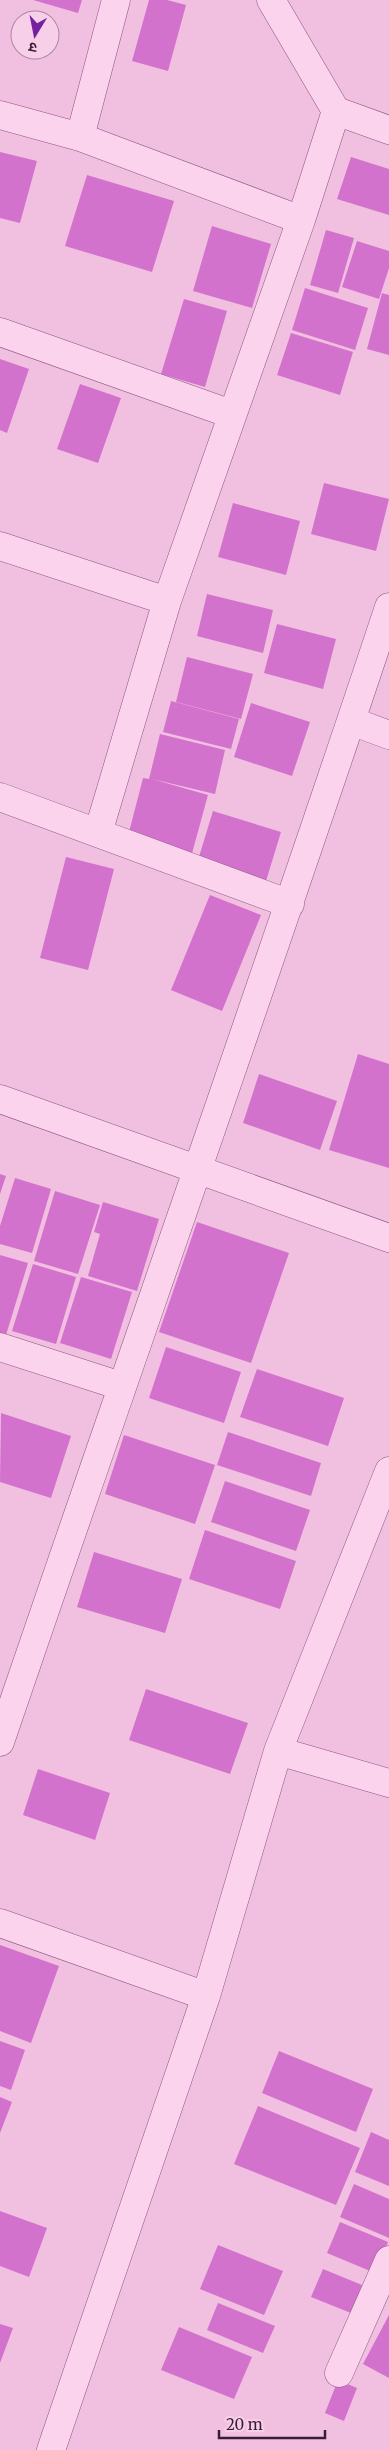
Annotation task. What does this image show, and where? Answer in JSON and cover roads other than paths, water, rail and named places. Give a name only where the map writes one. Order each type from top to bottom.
[{"type":"street","points":[[80,137],[116,0]]},
{"type":"street","points":[[270,0],[336,111],[389,130]]},
{"type":"street","points":[[98,833],[168,601],[231,414],[301,220],[336,111]]},
{"type":"street","points":[[0,114],[80,137],[301,220]]},
{"type":"street","points":[[0,332],[231,414]]},
{"type":"street","points":[[0,546],[168,601]]},
{"type":"street","points":[[0,1742],[121,1386],[290,904],[389,607]]},
{"type":"street","points":[[351,721],[389,735]]},
{"type":"street","points":[[0,797],[290,904]]},
{"type":"street","points":[[0,1099],[198,1168],[389,1238]]},
{"type":"street","points":[[0,1347],[121,1386]]},
{"type":"street","points":[[51,2450],[206,1996],[278,1751],[389,1471]]},
{"type":"street","points":[[278,1751],[389,1782]]},
{"type":"street","points":[[0,1923],[206,1996]]},
{"type":"street","points":[[339,2373],[389,2260]]}]
